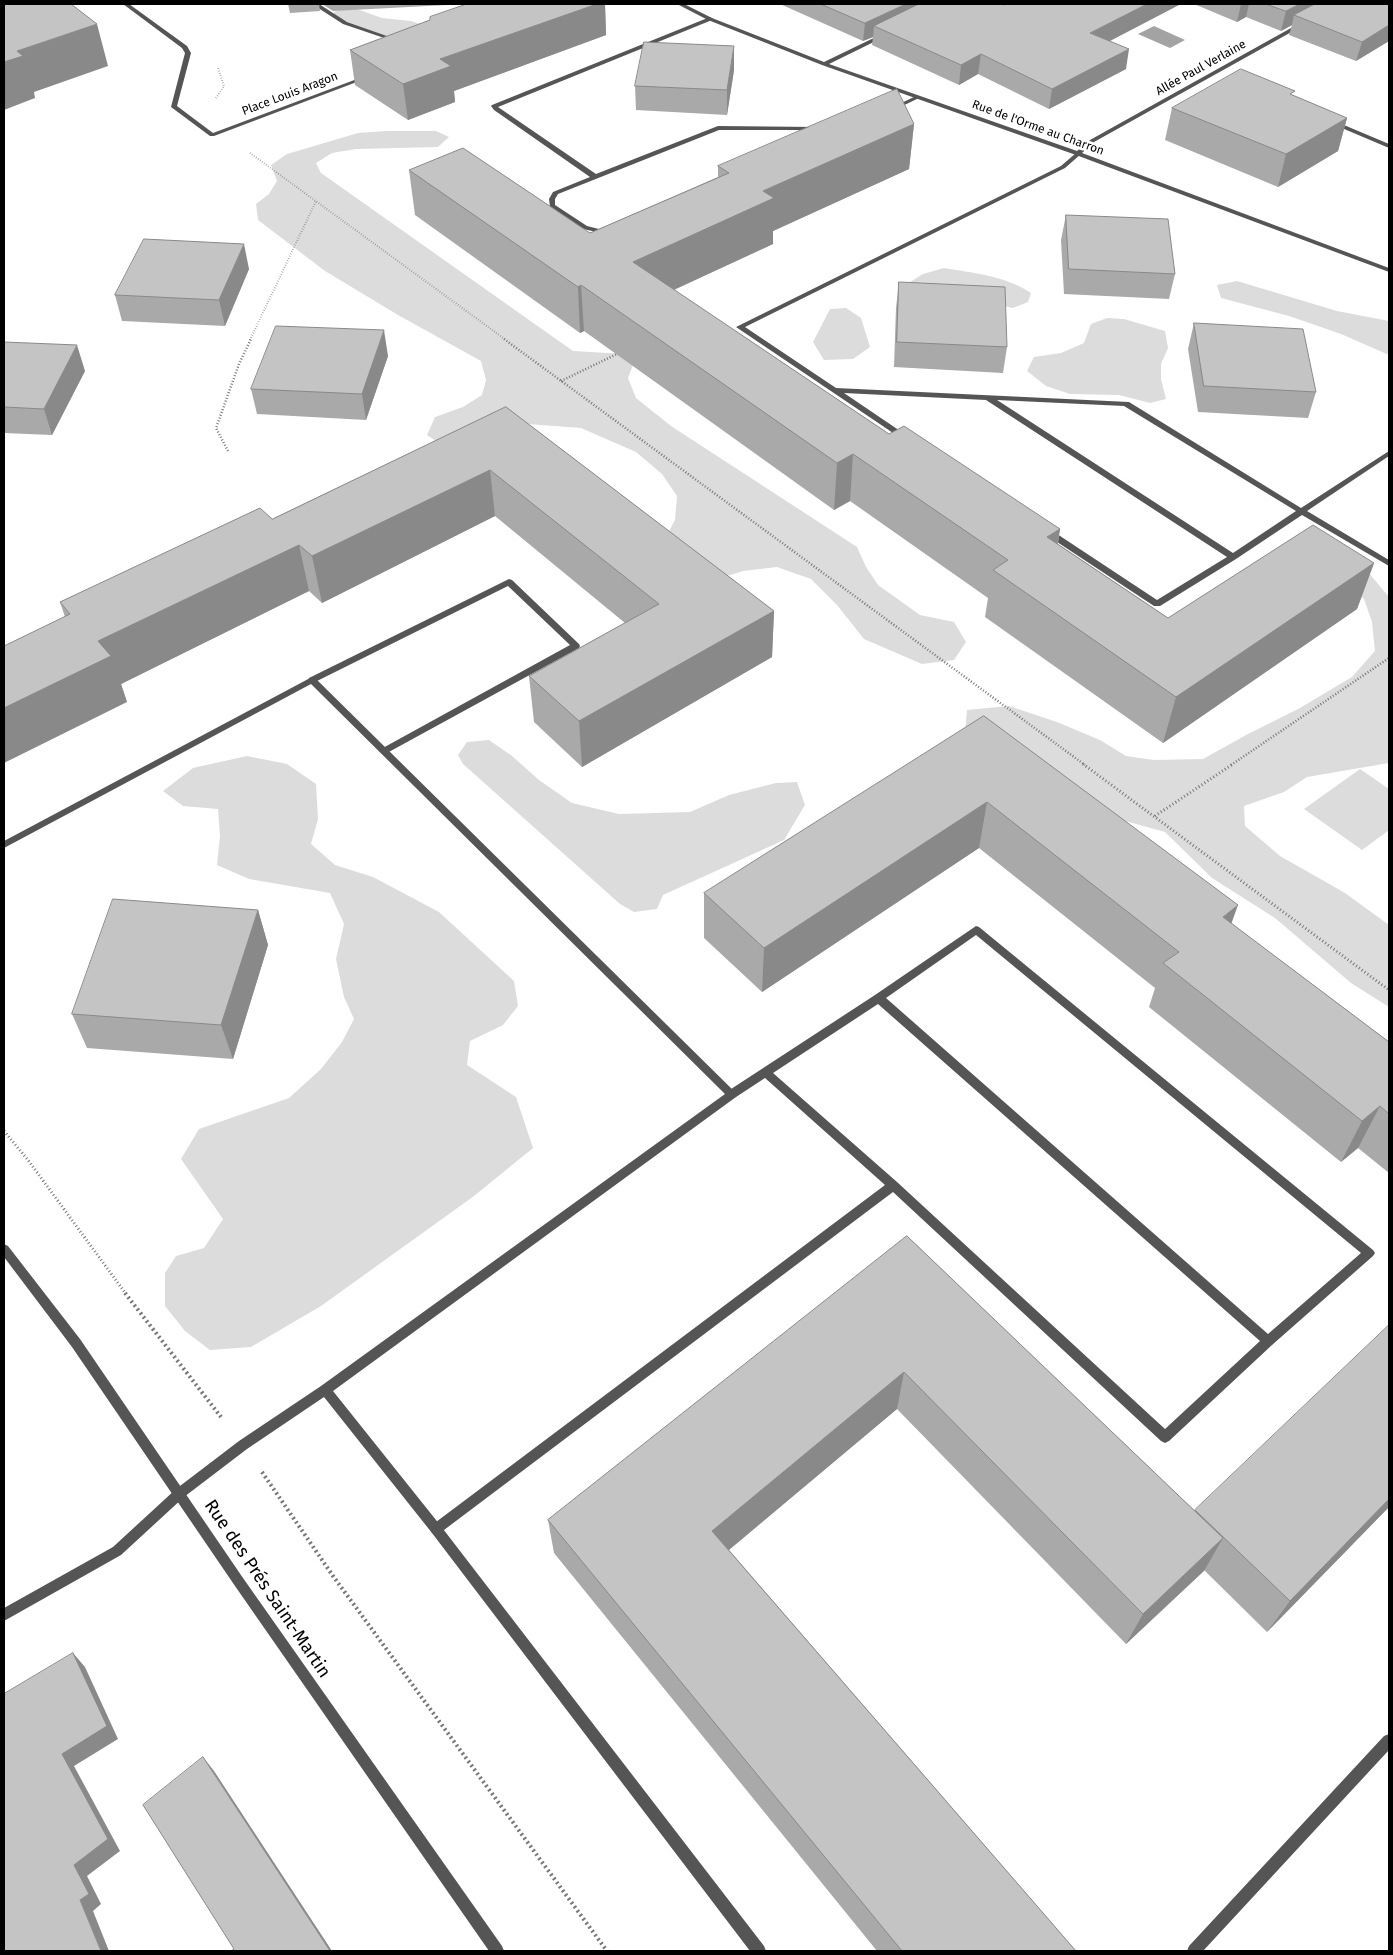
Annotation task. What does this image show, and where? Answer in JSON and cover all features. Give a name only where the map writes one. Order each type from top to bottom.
[{"type":"street","points":[[126,4],[185,47],[188,53],[174,107],[212,136],[221,132]]},
{"type":"street","points":[[315,4],[345,22],[404,43]]},
{"type":"street","name":"Rue de l'Orme au Charron","points":[[680,4],[710,19],[824,64],[1078,154],[1389,270]]},
{"type":"street","points":[[595,177],[494,106],[710,19]]},
{"type":"street","name":"Allée Paul Verlaine","points":[[834,390],[740,327],[1063,167],[1092,141],[1305,22]]},
{"type":"street","points":[[824,64],[891,32]]},
{"type":"street","points":[[1215,73],[1224,77]]},
{"type":"street","name":"Place Louis Aragon","points":[[221,132],[372,75]]},
{"type":"street","points":[[886,112],[918,97]]},
{"type":"street","points":[[1325,119],[1389,146]]},
{"type":"street","points":[[616,227],[596,232],[586,228],[552,206],[552,199],[555,193],[718,128],[825,130]]},
{"type":"street","points":[[834,390],[1126,404],[1301,512],[1389,563]]},
{"type":"street","points":[[834,390],[909,440]]},
{"type":"street","points":[[989,398],[1233,557]]},
{"type":"street","points":[[1041,527],[1157,604],[1233,557],[1389,453]]},
{"type":"street","points":[[5,846],[312,680],[509,582],[576,646],[384,751]]},
{"type":"street","points":[[312,680],[732,1094]]},
{"type":"street","points":[[4,1615],[117,1551],[180,1492],[243,1445],[325,1390],[732,1094],[879,998],[976,930],[1369,1253],[1268,1341],[1165,1437],[893,1185],[766,1073]]},
{"type":"street","points":[[879,998],[1268,1341]]},
{"type":"street","points":[[436,1529],[893,1185]]},
{"type":"street","name":"Rue des Prés Saint-Martin","points":[[4,1249],[76,1343],[132,1428],[180,1492],[239,1582],[497,1951]]},
{"type":"street","points":[[325,1390],[436,1529],[760,1951]]},
{"type":"street","points":[[1194,1951],[1389,1741]]},
{"type":"path","points":[[221,132],[1155,816],[1389,990]]},
{"type":"path","points":[[228,451],[216,428],[239,364],[316,201]]},
{"type":"path","points":[[561,381],[622,351]]},
{"type":"path","points":[[1155,816],[1389,658]]},
{"type":"path","points":[[4,1131],[28,1160],[140,1313],[243,1445],[333,1576],[607,1951]]},
{"type":"shaded area","points":[[343,8],[354,8],[382,18],[411,21],[432,28],[413,46],[334,17],[334,12]]},
{"type":"shaded area","points":[[1154,26],[1185,40],[1170,48],[1138,34]]},
{"type":"shaded area","points":[[436,131],[449,137],[438,147],[356,149],[332,153],[316,163],[321,173],[573,351],[625,354],[633,365],[628,378],[636,398],[671,426],[857,547],[866,567],[878,585],[920,615],[954,622],[966,642],[954,660],[922,664],[864,639],[837,605],[811,579],[777,567],[743,571],[717,579],[667,535],[675,520],[677,496],[662,474],[636,452],[581,428],[528,424],[445,447],[427,435],[435,417],[463,407],[482,395],[486,380],[481,361],[398,315],[325,271],[258,220],[256,204],[269,194],[277,181],[271,165],[287,154],[358,133]]},
{"type":"shaded area","points":[[944,268],[989,276],[1021,287],[1031,293],[1028,302],[1013,308],[907,284],[923,274]]},
{"type":"shaded area","points":[[1237,281],[1337,311],[1389,321],[1389,355],[1341,334],[1289,316],[1221,298],[1217,285]]},
{"type":"shaded area","points":[[846,308],[861,318],[870,347],[853,359],[824,360],[813,342],[830,309]]},
{"type":"shaded area","points":[[1107,318],[1124,319],[1165,331],[1168,348],[1161,364],[1161,379],[1166,399],[1150,403],[1119,395],[1070,394],[1046,386],[1027,371],[1034,357],[1061,353],[1084,343],[1091,324]]},
{"type":"shaded area","points":[[1362,565],[1389,597],[1389,763],[1307,777],[1284,792],[1244,806],[1245,826],[1280,856],[1345,893],[1389,925],[1389,1007],[1351,983],[1275,918],[1212,878],[1165,832],[1085,810],[964,745],[967,710],[1009,706],[1057,722],[1100,740],[1126,756],[1154,760],[1203,759],[1300,708],[1352,677],[1375,651],[1372,622],[1364,599],[1334,575]]},
{"type":"shaded area","points":[[489,740],[512,756],[539,780],[572,803],[619,814],[690,812],[729,795],[776,783],[797,782],[805,805],[784,840],[663,895],[657,909],[634,912],[620,904],[463,764],[458,755],[467,742]]},
{"type":"shaded area","points":[[247,756],[287,764],[316,784],[318,819],[311,844],[335,865],[373,877],[439,912],[514,981],[518,1006],[503,1025],[470,1041],[467,1065],[516,1097],[533,1148],[474,1196],[321,1306],[251,1347],[210,1350],[185,1331],[165,1306],[165,1273],[176,1256],[204,1248],[223,1219],[181,1159],[199,1129],[289,1098],[321,1069],[342,1042],[354,1019],[344,997],[336,959],[344,924],[330,893],[249,879],[217,865],[220,836],[218,809],[183,806],[163,791],[193,768]]},
{"type":"shaded area","points":[[1360,769],[1389,789],[1389,830],[1362,850],[1304,809]]},
{"type":"building","points":[[4,4],[71,4],[97,24],[17,51],[23,56],[4,62]]},
{"type":"building","points":[[467,4],[597,4],[440,59],[451,66],[403,84],[350,50]]},
{"type":"building","points":[[821,4],[906,4],[865,23]]},
{"type":"building","points":[[919,4],[1147,4],[1090,33],[1129,49],[1052,89],[981,54],[961,65],[874,26]]},
{"type":"building","points":[[1266,4],[1300,4],[1286,11]]},
{"type":"building","points":[[1315,4],[1389,4],[1389,25],[1362,42],[1294,15]]},
{"type":"building","points":[[644,42],[734,46],[727,90],[635,86]]},
{"type":"building","points":[[1241,69],[1295,91],[1290,94],[1347,118],[1286,154],[1172,108]]},
{"type":"building","points":[[897,89],[914,124],[763,191],[774,198],[633,262],[889,434],[904,426],[1060,529],[1047,537],[1168,618],[1313,525],[1374,563],[1176,697],[993,570],[1008,560],[853,454],[837,463],[581,285],[578,287],[409,170],[463,148],[590,233],[729,173],[718,166]]},
{"type":"building","points":[[1066,215],[1168,219],[1175,274],[1069,269]]},
{"type":"building","points":[[144,239],[244,244],[219,300],[115,295]]},
{"type":"building","points":[[899,282],[1005,287],[1007,347],[897,342]]},
{"type":"building","points":[[1194,323],[1303,329],[1316,392],[1204,386]]},
{"type":"building","points":[[276,326],[384,330],[362,394],[251,389]]},
{"type":"building","points":[[4,342],[77,345],[44,409],[4,407]]},
{"type":"building","points":[[506,407],[774,611],[579,721],[529,676],[659,604],[490,470],[312,556],[299,545],[98,641],[111,656],[4,708],[4,646],[70,614],[60,602],[260,508],[272,519]]},
{"type":"building","points":[[984,716],[1238,905],[1223,917],[1389,1042],[1389,1114],[1380,1106],[1362,1121],[1163,963],[1179,952],[987,802],[764,948],[704,893]]},
{"type":"building","points":[[113,899],[258,910],[221,1025],[72,1014]]},
{"type":"building","points":[[907,1236],[1223,1538],[1143,1614],[904,1372],[712,1531],[1076,1951],[902,1951],[548,1520]]},
{"type":"building","points":[[1389,1325],[1389,1499],[1290,1601],[1195,1510]]},
{"type":"building","points":[[73,1653],[107,1726],[62,1754],[108,1839],[74,1865],[89,1894],[80,1900],[101,1951],[4,1951],[4,1694]]},
{"type":"building","points":[[203,1757],[330,1951],[231,1951],[234,1949],[143,1805]]}]
